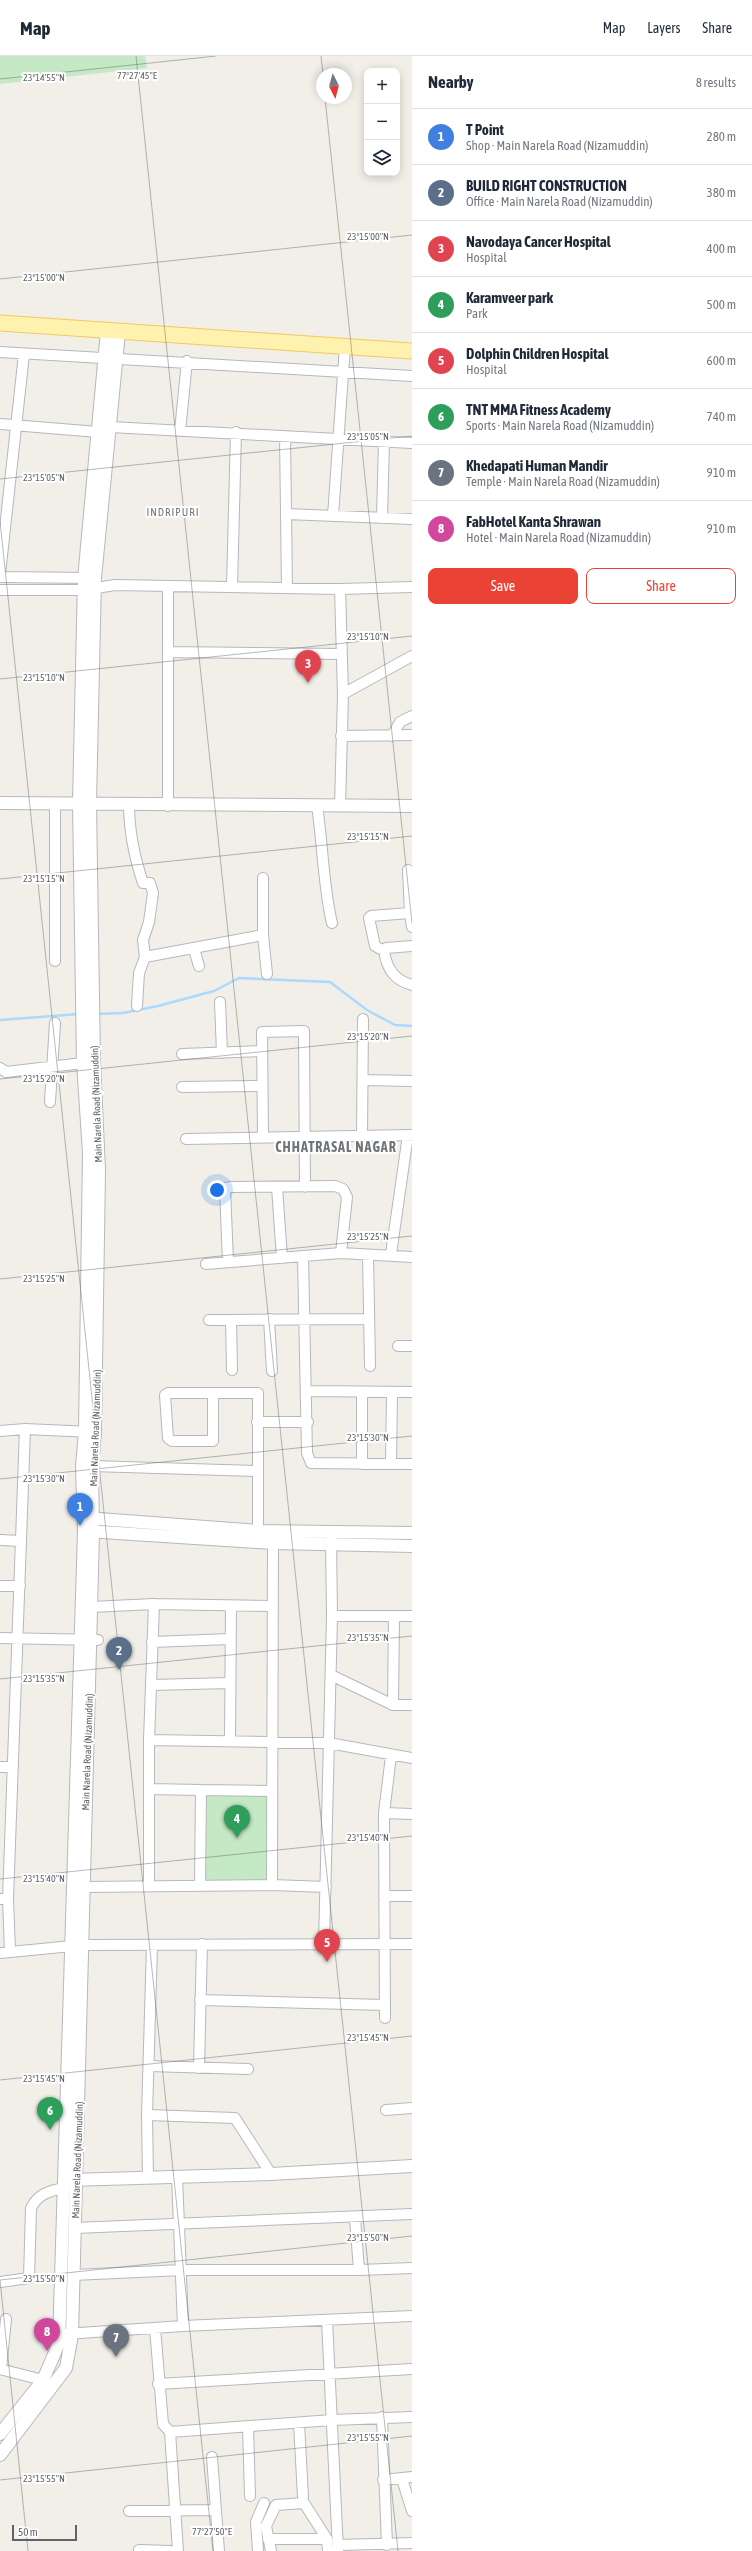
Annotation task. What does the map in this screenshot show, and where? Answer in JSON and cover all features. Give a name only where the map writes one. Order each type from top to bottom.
[{"type":"main road","points":[[0,319],[412,346]]},
{"type":"main road","points":[[0,323],[345,346],[412,352]]},
{"type":"street","points":[[90,584],[110,427],[113,331]]},
{"type":"street","points":[[333,516],[337,437],[345,346]]},
{"type":"street","points":[[0,352],[187,361],[412,376]]},
{"type":"street","points":[[0,574],[3,513],[18,425],[24,354]]},
{"type":"street","points":[[88,1026],[85,803],[90,584],[98,432],[111,357]]},
{"type":"street","points":[[180,430],[187,361]]},
{"type":"street","points":[[0,424],[98,432],[110,427],[236,432],[285,436],[337,437],[412,443]]},
{"type":"street","points":[[232,587],[236,432]]},
{"type":"street","points":[[285,436],[287,588]]},
{"type":"street","points":[[382,518],[384,440]]},
{"type":"street","points":[[286,514],[412,519]]},
{"type":"street","points":[[0,578],[115,585],[340,589],[412,587]]},
{"type":"street","points":[[0,590],[90,584]]},
{"type":"street","points":[[168,586],[168,806]]},
{"type":"street","points":[[340,589],[343,694],[340,806]]},
{"type":"street","points":[[168,652],[341,654]]},
{"type":"street","points":[[343,694],[412,656]]},
{"type":"street","points":[[392,736],[400,722],[412,716]]},
{"type":"street","points":[[341,736],[412,736]]},
{"type":"street","points":[[0,803],[85,803],[168,806],[412,806]]},
{"type":"street","points":[[55,803],[55,961]]},
{"type":"street","points":[[129,804],[129,831],[136,863],[143,883],[150,883],[153,893],[149,922],[143,940],[145,957],[139,973],[137,1006]]},
{"type":"street","points":[[317,806],[324,849],[326,897],[332,923]]},
{"type":"street","points":[[408,870],[412,928]]},
{"type":"street","points":[[263,878],[263,935],[267,974]]},
{"type":"street","points":[[410,913],[371,916],[370,918],[375,946],[384,951],[392,974],[399,981],[412,985]]},
{"type":"street","points":[[145,957],[263,935]]},
{"type":"street","points":[[384,951],[386,948],[412,946]]},
{"type":"street","points":[[194,949],[200,966]]},
{"type":"street","points":[[220,1002],[222,1053]]},
{"type":"street","points":[[362,1136],[363,1019]]},
{"type":"street","points":[[50,1102],[55,1023]]},
{"type":"street","name":"Main Narela Road (Nizamuddin)","points":[[0,2434],[43,2380],[59,2343],[68,2183],[76,1945],[90,1640],[88,1519],[92,1466],[90,1432],[89,1153],[83,1063],[88,1026]]},
{"type":"street","name":"Main Narela Road (Nizamuddin)","points":[[88,1026],[99,1170],[90,1432],[82,1466],[88,1519]]},
{"type":"street","points":[[263,1137],[262,1032],[304,1031],[306,1138],[305,1187]]},
{"type":"street","points":[[182,1054],[262,1051]]},
{"type":"street","points":[[0,1068],[6,1072],[83,1063]]},
{"type":"street","points":[[363,1080],[412,1081]]},
{"type":"street","points":[[182,1087],[262,1086]]},
{"type":"street","points":[[186,1139],[410,1135],[390,1254]]},
{"type":"street","points":[[228,1262],[225,1188],[335,1186],[343,1189],[347,1197],[341,1253]]},
{"type":"street","points":[[277,1188],[282,1258]]},
{"type":"street","points":[[206,1264],[341,1253],[412,1256]]},
{"type":"street","points":[[368,1255],[370,1366]]},
{"type":"street","points":[[303,1257],[308,1422],[307,1453],[311,1463],[412,1464]]},
{"type":"street","points":[[210,1320],[305,1318],[369,1319]]},
{"type":"street","points":[[269,1319],[272,1371]]},
{"type":"street","points":[[231,1320],[232,1370]]},
{"type":"street","points":[[398,1346],[412,1346]]},
{"type":"street","points":[[307,1391],[362,1393],[412,1392]]},
{"type":"street","points":[[391,1464],[392,1392]]},
{"type":"street","points":[[213,1394],[213,1441],[172,1441],[168,1438],[165,1395],[168,1393],[258,1393],[256,1471],[258,1531]]},
{"type":"street","points":[[362,1393],[362,1464]]},
{"type":"street","points":[[257,1422],[308,1422]]},
{"type":"street","points":[[10,1952],[4,1899],[5,1852],[13,1767],[25,1429]]},
{"type":"street","points":[[0,1431],[25,1429],[90,1432]]},
{"type":"street","points":[[92,1466],[256,1471]]},
{"type":"street","points":[[88,1519],[258,1531],[273,1537],[331,1532],[412,1533]]},
{"type":"street","points":[[88,1532],[273,1537],[331,1545],[412,1546]]},
{"type":"street","name":"Main Narela Road (Nizamuddin)","points":[[76,1945],[84,1887],[91,1607],[88,1532]]},
{"type":"street","points":[[324,1944],[332,1616],[331,1532]]},
{"type":"street","points":[[272,1885],[271,1741],[273,1537]]},
{"type":"street","points":[[0,1540],[21,1541]]},
{"type":"street","points":[[0,1586],[20,1586]]},
{"type":"street","points":[[91,1607],[154,1604],[272,1606]]},
{"type":"street","points":[[149,1886],[149,1740],[154,1604]]},
{"type":"street","points":[[230,1741],[231,1606]]},
{"type":"street","points":[[332,1616],[412,1616]]},
{"type":"street","points":[[393,1705],[394,1616]]},
{"type":"street","points":[[0,1638],[90,1640]]},
{"type":"street","points":[[152,1642],[230,1639]]},
{"type":"street","points":[[330,1675],[393,1705],[412,1705]]},
{"type":"street","points":[[151,1685],[230,1684]]},
{"type":"street","points":[[149,1740],[329,1743],[390,1756],[412,1758]]},
{"type":"street","points":[[384,2018],[384,1813],[390,1756]]},
{"type":"street","points":[[0,1767],[13,1767]]},
{"type":"street","points":[[149,1789],[272,1791]]},
{"type":"street","points":[[200,1886],[201,1790]]},
{"type":"street","points":[[384,1813],[412,1814]]},
{"type":"street","points":[[84,1887],[272,1885],[326,1887]]},
{"type":"street","points":[[384,1896],[412,1896]]},
{"type":"street","points":[[200,2068],[202,1944]]},
{"type":"street","points":[[0,1953],[76,1945],[412,1944]]},
{"type":"street","points":[[148,2178],[147,2115],[152,1945]]},
{"type":"street","points":[[200,2000],[385,2005]]},
{"type":"street","points":[[149,2066],[248,2069]]},
{"type":"street","points":[[386,2110],[412,2108]]},
{"type":"street","points":[[147,2115],[236,2118],[271,2174]]},
{"type":"street","points":[[0,2282],[29,2278],[31,2208],[35,2200],[48,2191],[68,2183],[177,2176],[271,2174],[412,2166]]},
{"type":"street","points":[[177,2176],[182,2270],[183,2326]]},
{"type":"street","name":"Main Narela Road (Nizamuddin)","points":[[0,2455],[66,2368],[72,2334],[75,2228],[68,2183]]},
{"type":"street","points":[[75,2228],[179,2222],[355,2218],[412,2214]]},
{"type":"street","points":[[355,2218],[359,2270]]},
{"type":"street","points":[[73,2275],[182,2270],[359,2270],[412,2268]]},
{"type":"street","points":[[59,2334],[183,2326],[412,2316]]},
{"type":"street","points":[[6,2318],[0,2369],[43,2380]]},
{"type":"street","points":[[327,2320],[338,2548],[412,2543]]},
{"type":"street","points":[[155,2328],[158,2384],[163,2424],[170,2432],[178,2551]]},
{"type":"street","points":[[158,2384],[329,2372],[412,2369]]},
{"type":"street","points":[[382,2417],[383,2480],[387,2545]]},
{"type":"street","points":[[170,2432],[332,2420],[412,2417]]},
{"type":"street","points":[[299,2423],[303,2497]]},
{"type":"street","points":[[248,2426],[250,2496]]},
{"type":"street","points":[[212,2457],[219,2551]]},
{"type":"street","points":[[383,2480],[407,2478],[412,2511]]},
{"type":"street","points":[[258,2551],[256,2522],[264,2503]]},
{"type":"street","points":[[271,2551],[266,2526],[276,2505],[304,2503],[327,2539],[328,2551]]},
{"type":"street","points":[[130,2511],[216,2510]]},
{"type":"street","points":[[268,2539],[327,2539]]},
{"type":"street","points":[[139,2550],[170,2551]]},
{"type":"green space","points":[[0,56],[145,56],[147,68],[0,84]]},
{"type":"green space","points":[[205,1794],[269,1794],[270,1882],[204,1883]]},
{"type":"waterway","points":[[98,1014],[123,1013],[158,1006],[214,991],[239,978],[330,982],[367,1010],[395,1025],[412,1026]]},
{"type":"waterway","points":[[0,1020],[79,1014]]},
{"type":"place","name":"Navodaya Cancer Hospital","points":[[308,683]]},
{"type":"place","name":"T Point","points":[[80,1526]]},
{"type":"place","name":"BUILD RIGHT CONSTRUCTION","points":[[119,1670]]},
{"type":"place","name":"Karamveer park","points":[[237,1838]]},
{"type":"place","name":"Dolphin Children Hospital","points":[[327,1962]]},
{"type":"place","name":"TNT MMA Fitness Academy","points":[[50,2130]]},
{"type":"place","name":"FabHotel Kanta Shrawan","points":[[47,2351]]},
{"type":"place","name":"Khedapati Human Mandir","points":[[116,2357]]},
{"type":"district","name":"INDRIPURI","points":[[173,512]]},
{"type":"district","name":"CHHATRASAL NAGAR","points":[[336,1147]]}]
